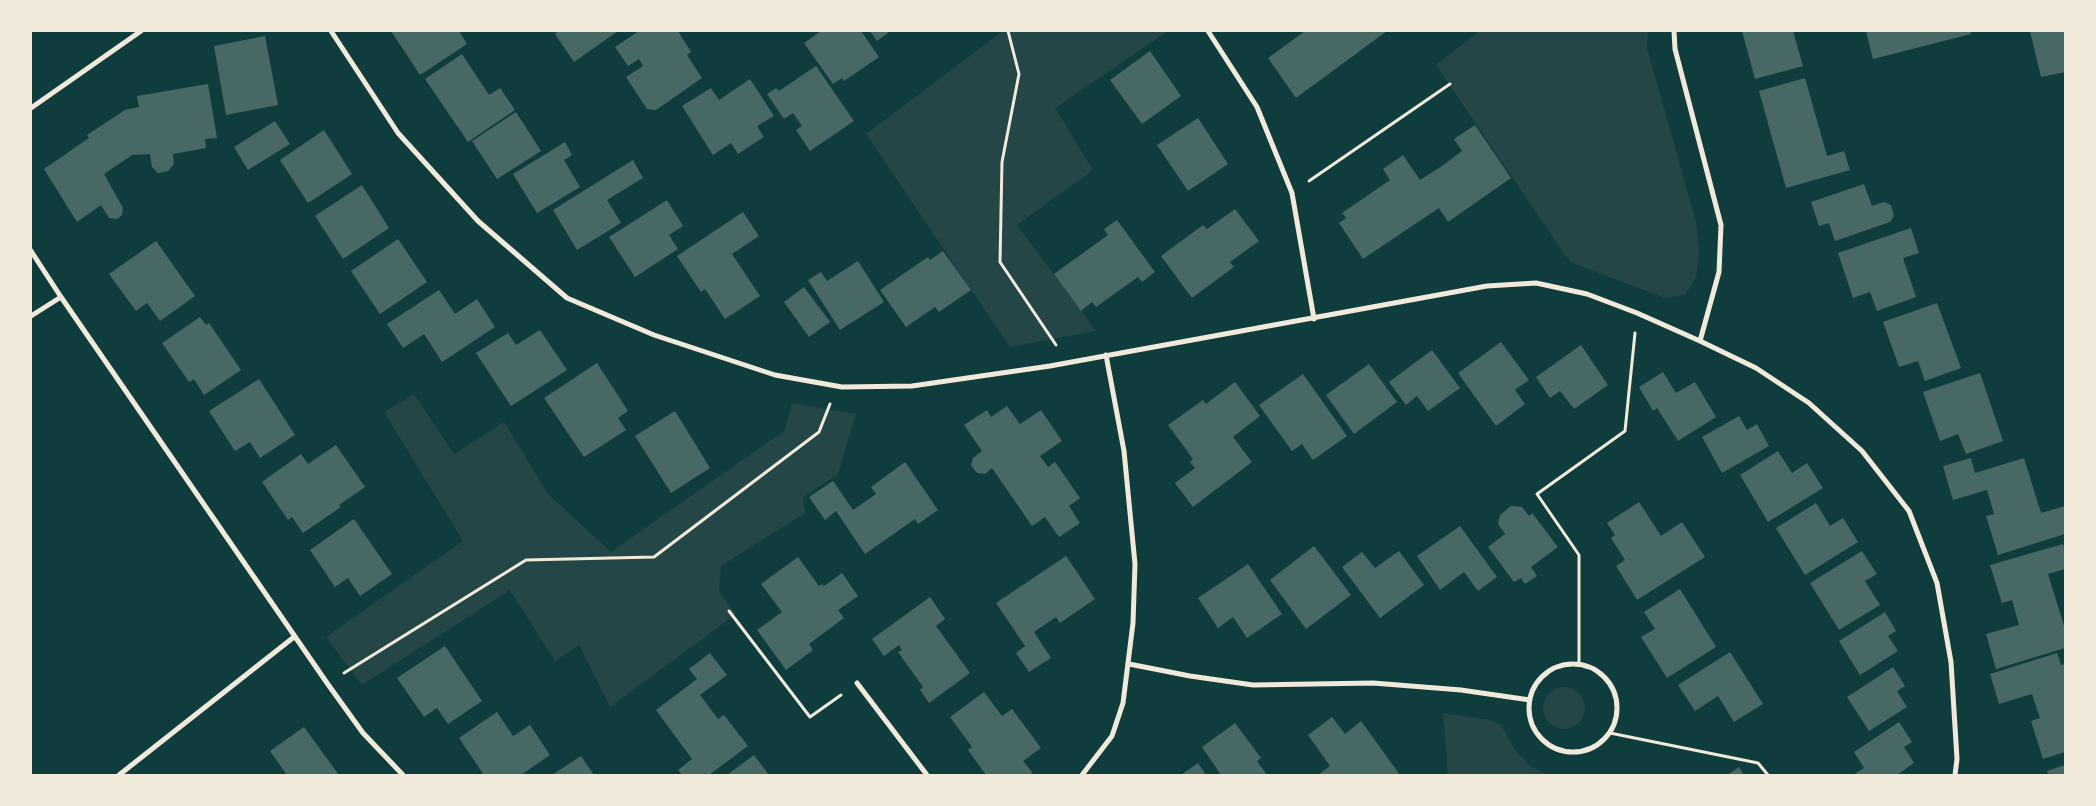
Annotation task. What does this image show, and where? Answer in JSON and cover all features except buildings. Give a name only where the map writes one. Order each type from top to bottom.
[{"type":"street","points":[[31,108],[141,31]]},
{"type":"street","points":[[331,31],[398,133],[478,221],[567,298],[654,335],[775,375],[836,386],[912,386],[1068,362],[1314,319],[1487,286],[1536,283],[1587,294],[1637,313],[1700,341],[1756,368],[1809,403],[1862,450],[1909,511],[1937,583],[1951,662],[1957,760],[1955,775]]},
{"type":"street","points":[[1208,31],[1257,107],[1292,193],[1314,319]]},
{"type":"street","points":[[1674,31],[1675,49],[1721,225],[1719,272],[1700,341]]},
{"type":"street","points":[[31,251],[294,637],[363,734],[403,775]]},
{"type":"street","points":[[31,316],[60,296]]},
{"type":"street","points":[[1082,775],[1112,736],[1123,703],[1133,623],[1135,564],[1124,451],[1106,355]]},
{"type":"street","points":[[119,775],[294,637]]},
{"type":"street","points":[[1129,664],[1190,676],[1253,685],[1373,683],[1461,690],[1530,700]]},
{"type":"street","points":[[1579,664],[1594,669],[1607,680],[1614,692],[1617,706],[1616,720],[1610,733],[1600,743],[1588,750],[1573,752],[1558,750],[1545,742],[1535,730],[1530,715],[1530,700],[1536,685],[1548,672],[1562,666],[1579,664]]},
{"type":"street","points":[[857,683],[927,775]]},
{"type":"path","points":[[1008,31],[1019,74],[1002,162],[1000,262],[1068,362]]},
{"type":"path","points":[[1292,193],[1450,84]]},
{"type":"path","points":[[1579,664],[1579,555],[1537,494],[1625,431],[1637,313]]},
{"type":"path","points":[[327,683],[526,560],[654,556],[819,432],[836,386]]},
{"type":"path","points":[[729,611],[810,717],[857,683]]},
{"type":"path","points":[[1610,733],[1758,763],[1768,775]]},
{"type":"shaded area","points":[[1003,31],[1168,31],[1055,108],[1093,170],[1017,225],[1096,331],[1010,347],[866,134]]},
{"type":"shaded area","points":[[1479,31],[1648,31],[1647,48],[1696,222],[1699,250],[1696,277],[1685,295],[1665,298],[1570,262],[1436,65]]},
{"type":"shaded area","points":[[414,394],[454,454],[504,422],[548,494],[611,552],[784,431],[792,403],[856,414],[838,474],[803,497],[805,513],[721,566],[719,592],[736,614],[610,707],[579,645],[555,661],[510,590],[362,685],[326,637],[463,541],[384,412]]},
{"type":"shaded area","points":[[1564,687],[1579,693],[1585,708],[1579,723],[1564,729],[1549,723],[1543,708],[1549,693]]},
{"type":"shaded area","points":[[1443,713],[1490,720],[1501,725],[1515,750],[1531,767],[1548,775],[1448,775]]}]
